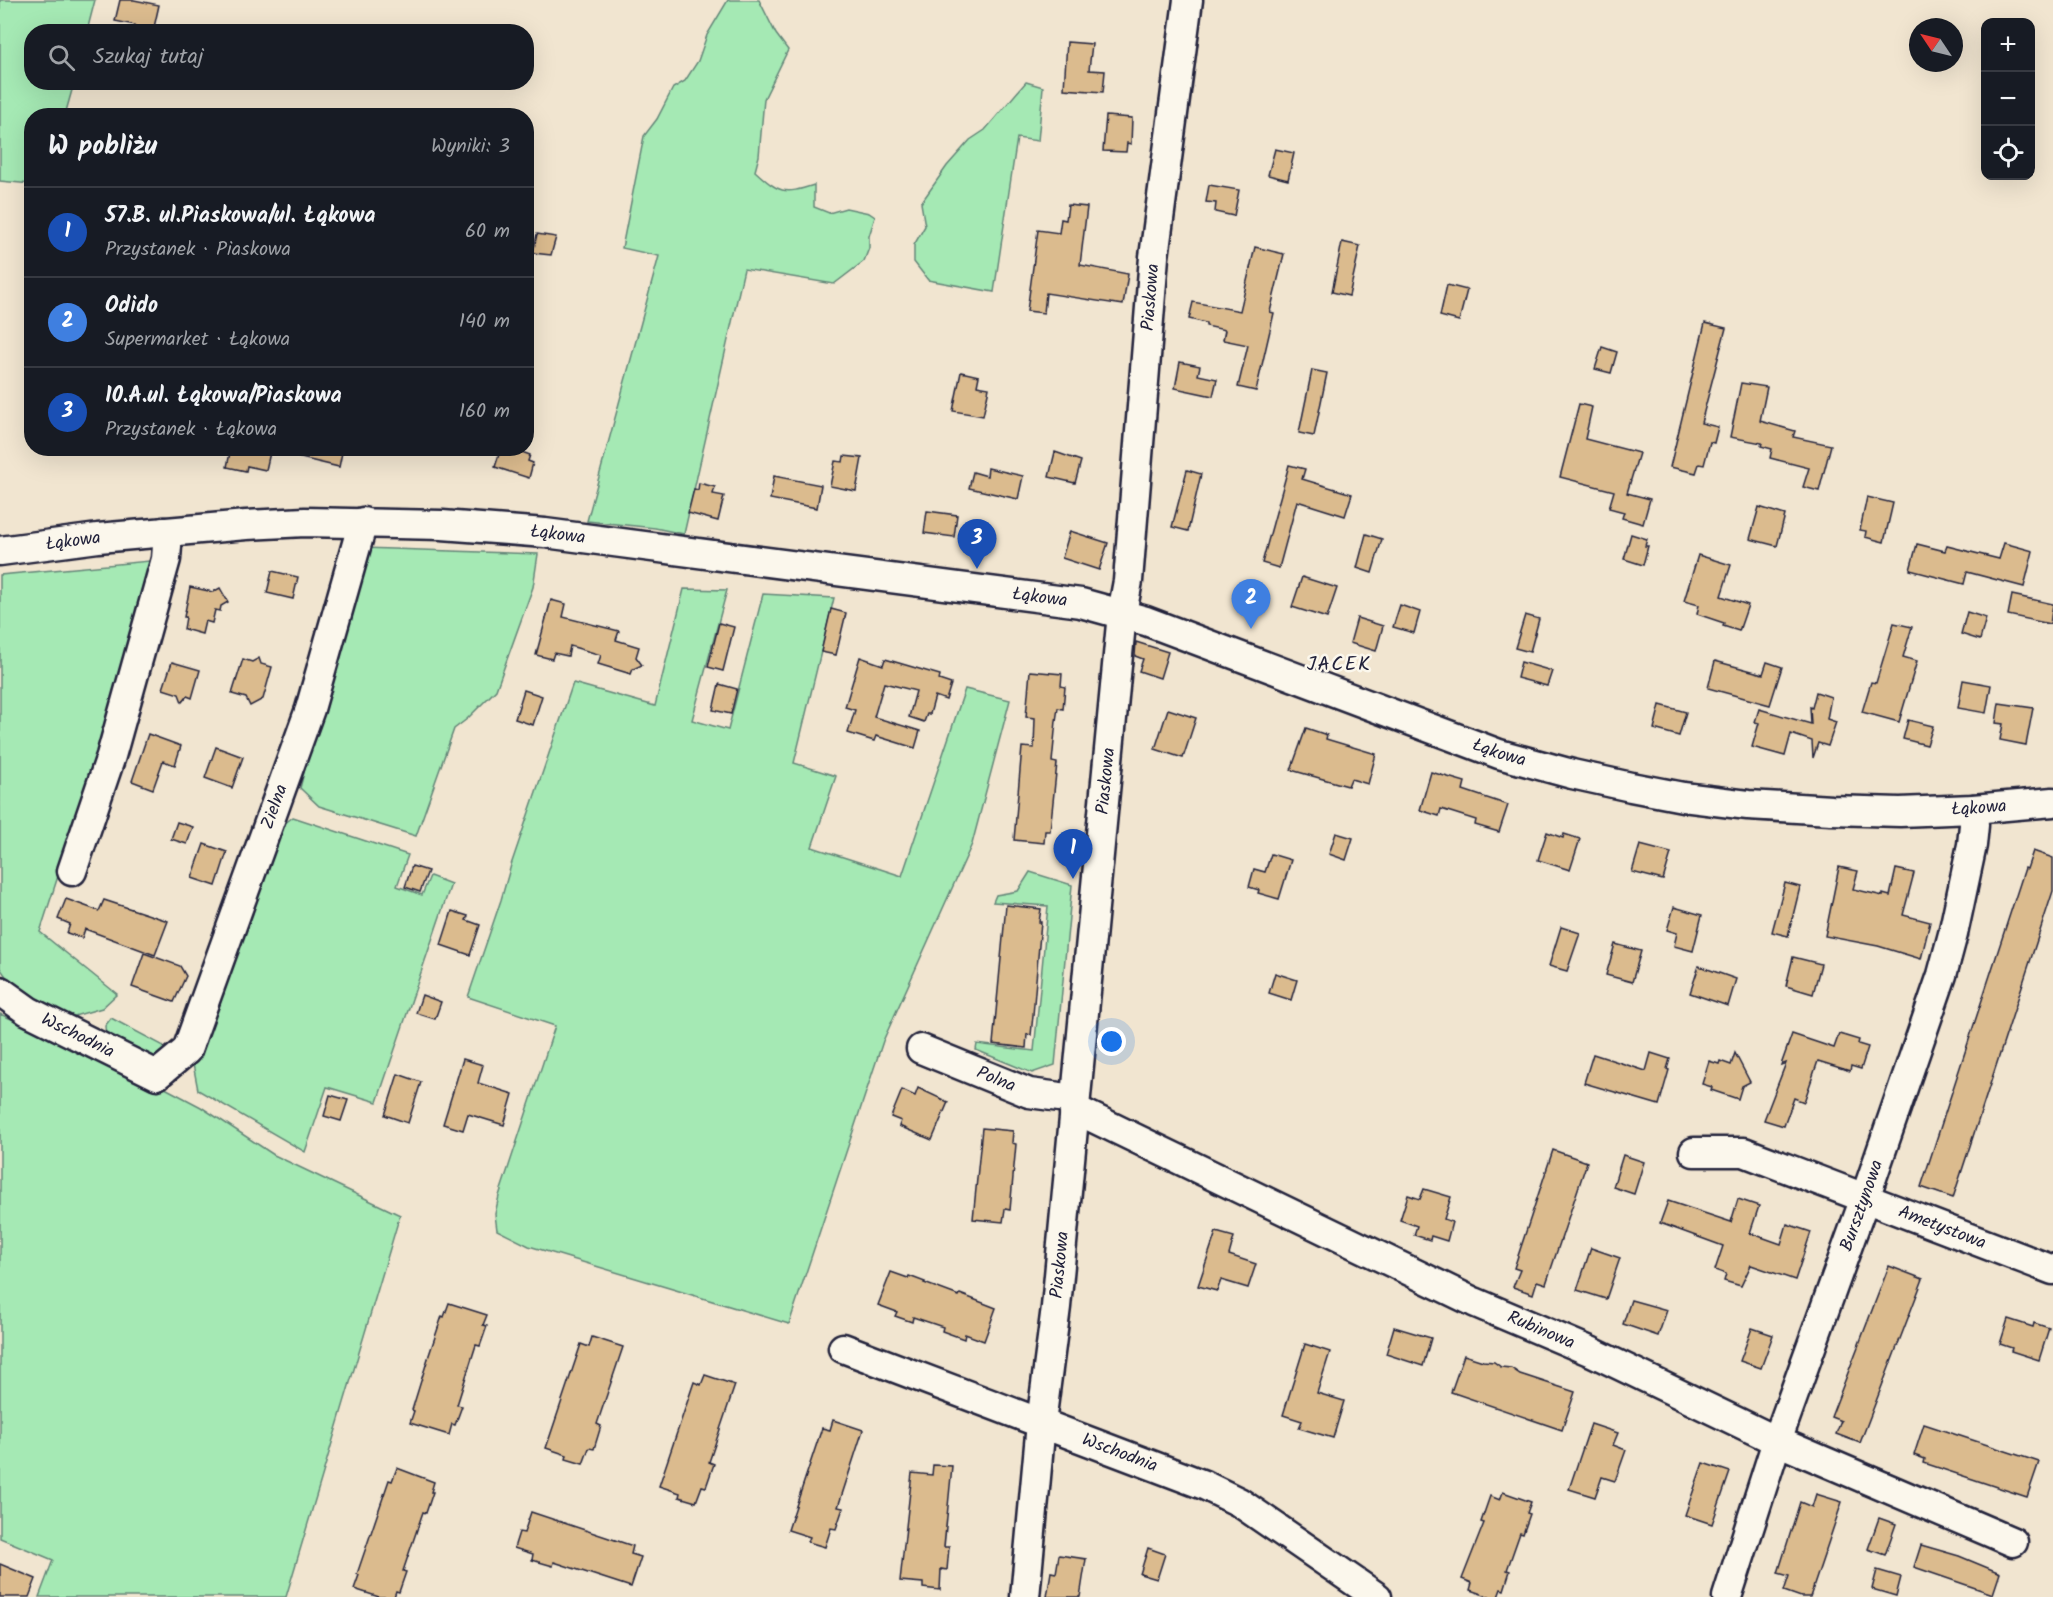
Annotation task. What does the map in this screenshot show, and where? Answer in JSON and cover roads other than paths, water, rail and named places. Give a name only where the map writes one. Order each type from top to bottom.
[{"type":"street","name":"Piaskowa","points":[[1025,1597],[1041,1423],[1056,1307],[1122,613],[1130,564],[1154,257],[1188,0]]},
{"type":"street","name":"Łąkowa","points":[[0,551],[164,532],[305,522],[363,522],[545,533],[1081,603],[1122,613],[1221,648],[1499,754],[1572,774],[1683,798],[1748,805],[1900,812],[2053,802]]},
{"type":"street","name":"Zielna","points":[[157,1075],[187,1050],[194,1034],[310,709],[363,522]]},
{"type":"street","points":[[72,871],[111,756],[166,560],[167,546],[164,532]]},
{"type":"street","name":"Bursztynowa","points":[[1726,1597],[1777,1441],[1865,1198],[1942,975],[1972,845],[1973,809]]},
{"type":"street","name":"Wschodnia","points":[[0,991],[28,1011],[157,1075]]},
{"type":"street","name":"Polna","points":[[921,1049],[1029,1093],[1074,1105]]},
{"type":"street","name":"Rubinowa","points":[[1074,1105],[1085,1114],[1474,1302],[1592,1352],[1777,1441],[2013,1542]]},
{"type":"street","name":"Ametystowa","points":[[1694,1152],[1744,1152],[2053,1270]]},
{"type":"street","name":"Wschodnia","points":[[843,1348],[1204,1485],[1239,1502],[1377,1597]]},
{"type":"place","name":"10.A.ul. Łąkowa/Piaskowa","points":[[977,569]]},
{"type":"place","name":"Odido","points":[[1251,629]]},
{"type":"place","name":"57.B. ul.Piaskowa/ul. Łąkowa","points":[[1073,879]]},
{"type":"district","name":"JACEK","points":[[1339,665]]}]
